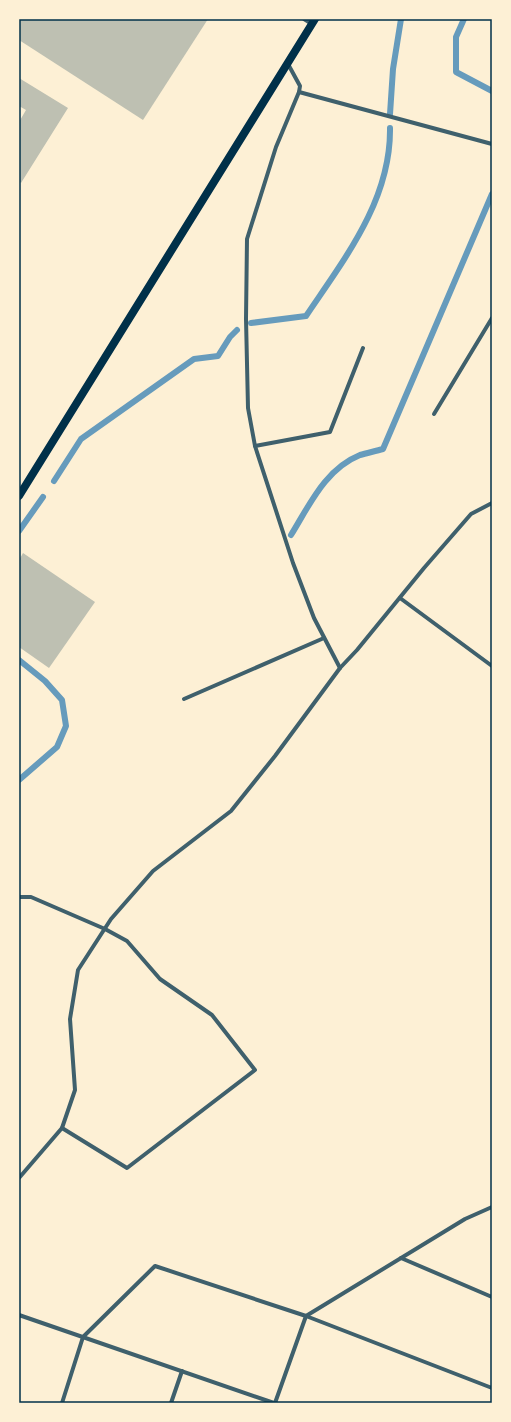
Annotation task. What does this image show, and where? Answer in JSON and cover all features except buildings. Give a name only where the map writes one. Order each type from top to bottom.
[{"type":"main road","points":[[19,496],[288,64],[313,21]]},
{"type":"street","points":[[304,19],[313,21]]},
{"type":"street","points":[[288,64],[300,86],[299,92],[276,146],[247,239],[246,319],[248,408],[255,446],[293,563],[314,618],[340,668]]},
{"type":"street","points":[[299,92],[492,144]]},
{"type":"street","points":[[434,414],[492,318]]},
{"type":"street","points":[[255,446],[330,432],[363,348]]},
{"type":"street","points":[[19,1178],[62,1128],[76,1090],[70,1019],[78,970],[111,919],[153,871],[231,811],[275,756],[340,668],[357,650],[471,514],[492,503]]},
{"type":"street","points":[[400,598],[492,666]]},
{"type":"street","points":[[184,699],[324,638]]},
{"type":"street","points":[[19,897],[32,897],[105,929],[127,942],[160,980],[212,1015],[255,1070],[126,1168],[62,1128]]},
{"type":"street","points":[[19,1315],[274,1403],[306,1316],[465,1219],[492,1207]]},
{"type":"street","points":[[401,1258],[492,1297]]},
{"type":"street","points":[[62,1403],[83,1337],[155,1266],[306,1316],[492,1388]]},
{"type":"street","points":[[171,1403],[182,1371]]},
{"type":"waterway","points":[[390,114],[393,69],[401,19]]},
{"type":"waterway","points":[[464,19],[456,37],[456,72],[492,91]]},
{"type":"waterway","points":[[251,323],[306,316],[350,250],[374,204],[383,180],[388,154],[390,128]]},
{"type":"waterway","points":[[291,535],[319,489],[337,469],[360,455],[383,449],[492,194]]},
{"type":"waterway","points":[[54,481],[81,439],[194,359],[218,356],[230,337],[237,330]]},
{"type":"waterway","points":[[19,531],[43,497]]},
{"type":"waterway","points":[[19,660],[45,681],[62,700],[66,726],[57,747],[19,780]]}]
